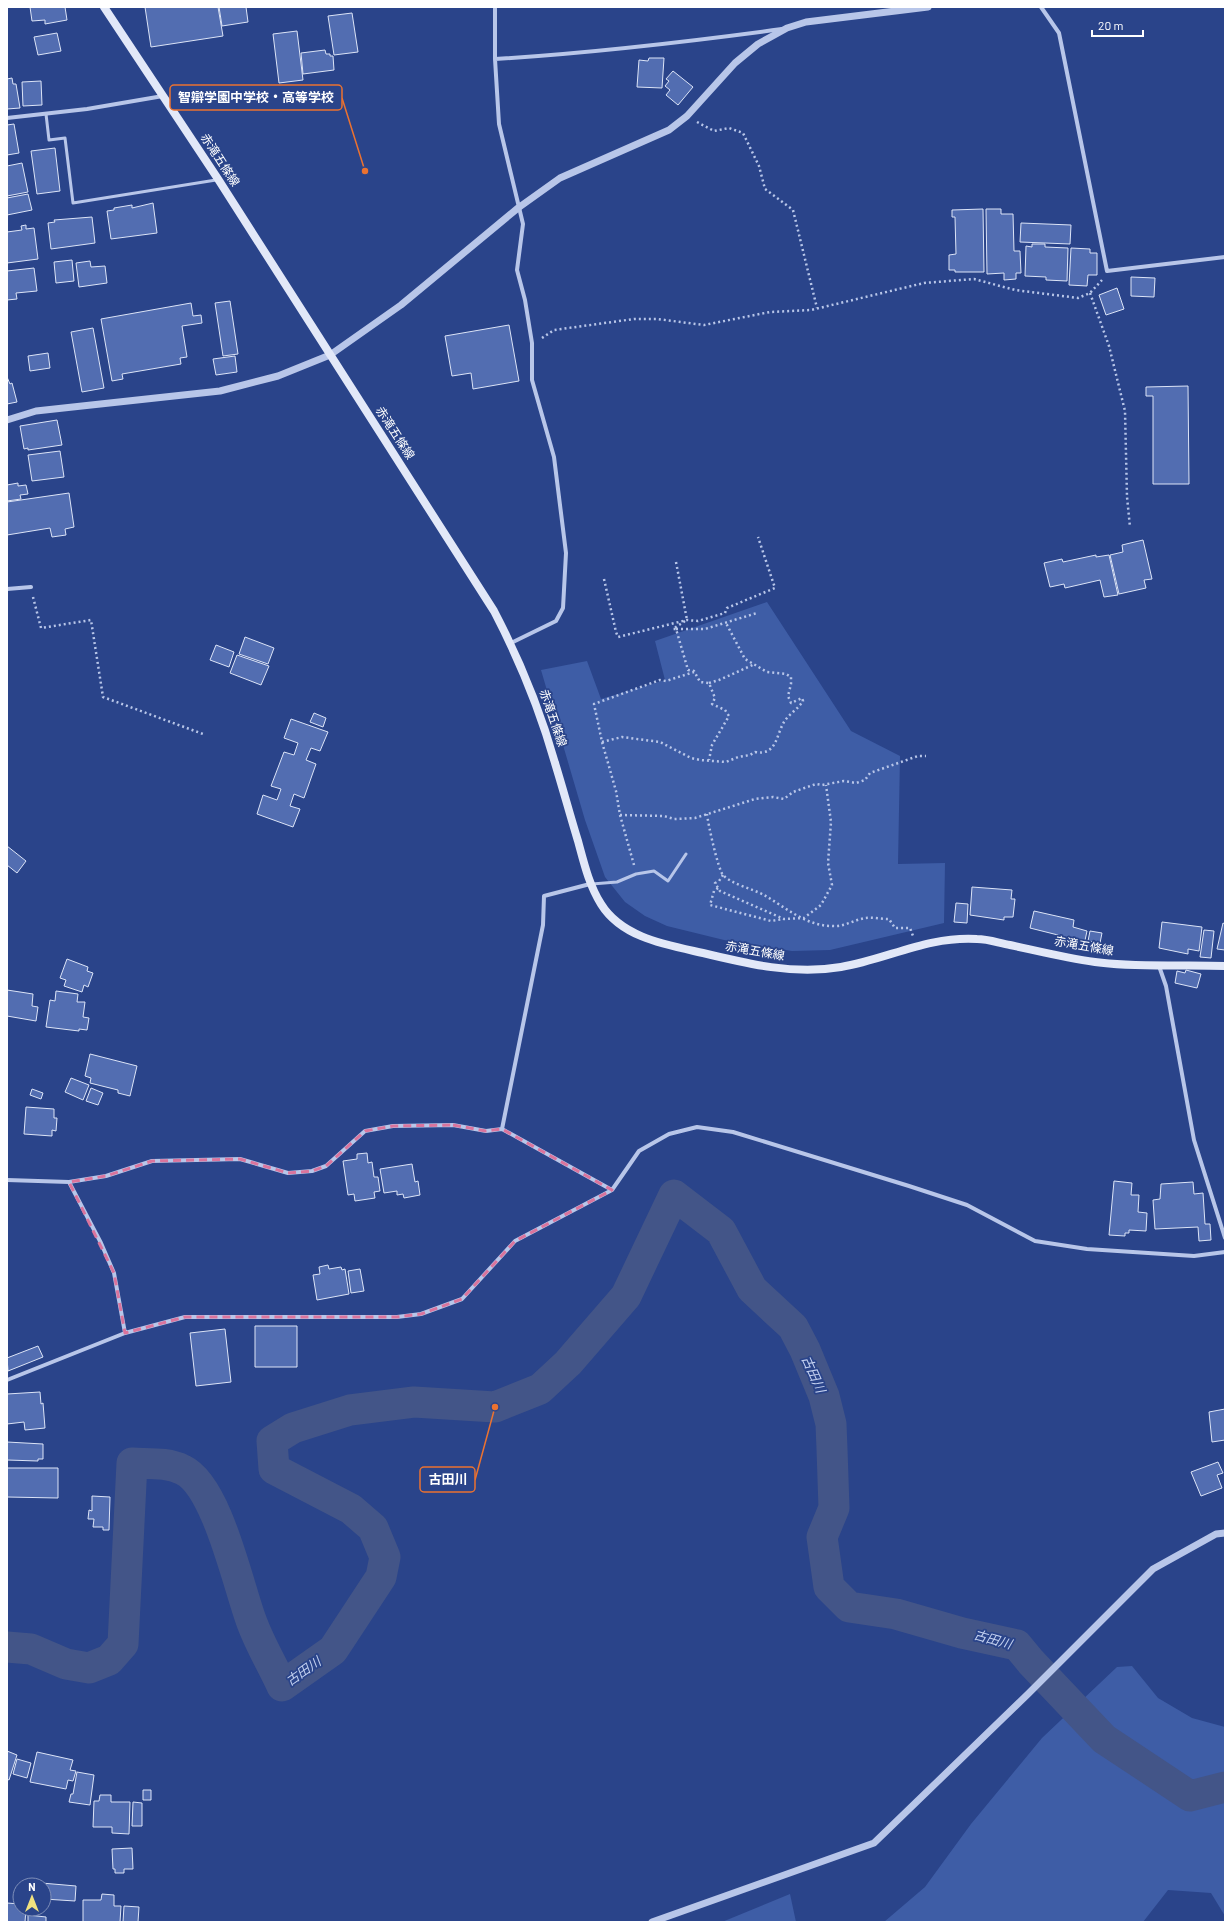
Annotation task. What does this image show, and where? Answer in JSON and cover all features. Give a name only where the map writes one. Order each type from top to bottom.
[{"type":"main road","name":"赤滝五條線","points":[[104,7],[164,96],[475,579],[511,643],[527,681],[549,743],[590,884],[602,906],[616,921],[640,936],[666,944],[747,964],[812,970],[839,968],[863,963],[936,940],[979,938],[1094,962],[1159,966],[1225,966]]},
{"type":"street","points":[[495,7],[494,59],[498,124],[523,224],[517,270],[525,300],[532,343],[532,380],[554,457],[566,553],[565,594],[563,608],[556,621],[511,643]]},
{"type":"street","points":[[494,59],[638,48],[787,28],[806,22],[928,7]]},
{"type":"street","points":[[1041,7],[1059,33],[1107,270],[1225,257]]},
{"type":"street","points":[[7,420],[36,411],[220,391],[278,376],[330,355],[401,305],[518,208],[560,178],[669,130],[686,116],[735,63],[758,44],[787,28]]},
{"type":"street","points":[[7,118],[87,109],[164,96]]},
{"type":"street","points":[[7,589],[31,587]]},
{"type":"street","points":[[502,1129],[543,925],[544,896],[590,884]]},
{"type":"street","points":[[1159,966],[1166,986],[1194,1140],[1225,1238]]},
{"type":"street","points":[[7,1180],[69,1182],[106,1176],[152,1162],[240,1160],[288,1173],[312,1172],[326,1166],[365,1131],[393,1126],[453,1125],[486,1131],[502,1129],[612,1190]]},
{"type":"street","points":[[7,1380],[125,1333],[186,1317],[397,1317],[421,1314],[462,1298],[515,1241],[612,1190],[639,1151],[669,1134],[697,1127],[733,1132],[916,1188],[967,1206],[1035,1241],[1087,1249],[1194,1256],[1225,1252]]},
{"type":"street","points":[[69,1182],[101,1243],[114,1273],[125,1333]]},
{"type":"street","points":[[652,1922],[874,1843],[1029,1693],[1153,1569],[1216,1534],[1225,1533]]},
{"type":"lane","points":[[46,114],[49,140],[65,138],[73,203],[218,180]]},
{"type":"lane","points":[[590,884],[617,882],[636,874],[654,871],[668,882],[686,854]]},
{"type":"path","points":[[686,116],[714,131],[729,128],[743,133],[759,166],[765,189],[793,210],[817,308]]},
{"type":"path","points":[[532,343],[554,330],[634,319],[657,318],[704,325],[770,312],[817,308],[924,283],[974,279],[1015,290],[1078,298],[1090,293],[1098,285],[1107,270]]},
{"type":"path","points":[[1090,293],[1109,346],[1125,411],[1127,497],[1130,527]]},
{"type":"path","points":[[604,579],[618,637],[687,620],[698,621],[725,613],[727,608],[775,588],[758,537]]},
{"type":"path","points":[[676,562],[687,620]]},
{"type":"path","points":[[31,587],[42,628],[91,620],[103,697],[203,734]]},
{"type":"path","points":[[676,629],[704,629],[757,612]]},
{"type":"path","points":[[687,620],[673,628],[676,629],[688,670],[694,672],[700,682],[709,683],[720,680],[755,664]]},
{"type":"path","points":[[602,742],[622,737],[660,742],[691,758],[726,762],[738,757],[750,755],[755,752],[763,754],[770,750],[780,735],[783,723],[803,701],[802,698],[790,703],[788,696],[792,684],[791,677],[786,674],[767,672],[745,658],[726,622]]},
{"type":"path","points":[[636,874],[620,815],[616,791],[602,742],[594,704],[660,680],[666,681],[694,672]]},
{"type":"path","points":[[709,683],[715,698],[712,704],[725,710],[729,716],[712,745],[709,760]]},
{"type":"path","points":[[620,815],[664,816],[674,819],[695,818],[756,799],[773,797],[784,799],[793,792],[816,784],[844,781],[856,783],[865,780],[870,773],[918,756],[926,756]]},
{"type":"path","points":[[718,888],[714,891],[710,905],[771,921],[804,918],[821,905],[832,885],[828,864],[832,822],[826,784]]},
{"type":"path","points":[[707,814],[709,828],[723,875],[765,895],[782,907],[817,924],[831,927],[840,926],[866,918],[889,919],[895,928],[910,928],[918,946]]},
{"type":"path","points":[[723,875],[719,881],[715,883],[718,888],[732,897],[784,919]]},
{"type":"highlighted area","points":[[453,1125],[486,1131],[502,1129],[612,1190],[515,1241],[462,1299],[421,1314],[397,1317],[185,1317],[125,1333],[114,1273],[69,1182],[106,1176],[152,1161],[240,1159],[288,1173],[312,1171],[326,1166],[365,1131],[393,1126]]},
{"type":"shaded area","points":[[767,602],[851,731],[900,756],[898,864],[945,863],[944,923],[830,950],[792,951],[724,940],[667,926],[645,916],[625,902],[605,877],[585,820],[541,670],[587,661],[601,699],[665,680],[655,641]]},
{"type":"shaded area","points":[[1132,1666],[1158,1698],[1192,1718],[1225,1727],[1225,1916],[1211,1893],[1168,1890],[1143,1922],[884,1922],[925,1887],[971,1824],[1042,1738],[1117,1667]]},
{"type":"shaded area","points":[[790,1894],[796,1922],[722,1922]]},
{"type":"building","points":[[30,7],[65,7],[67,20],[45,24],[45,20],[32,21]]},
{"type":"building","points":[[145,7],[218,7],[223,36],[151,47]]},
{"type":"building","points":[[219,7],[246,7],[248,22],[222,26]]},
{"type":"building","points":[[352,13],[358,52],[334,55],[328,16]]},
{"type":"building","points":[[297,31],[303,80],[279,83],[273,34]]},
{"type":"building","points":[[57,33],[61,51],[38,55],[34,37]]},
{"type":"building","points":[[325,50],[326,54],[333,56],[334,70],[303,74],[301,53]]},
{"type":"building","points":[[649,58],[664,58],[662,88],[637,87],[639,60],[648,61]]},
{"type":"building","points":[[673,71],[693,87],[678,105],[666,95],[670,90],[665,86],[669,81],[666,79]]},
{"type":"building","points":[[12,78],[13,84],[16,84],[20,108],[7,109],[7,79]]},
{"type":"building","points":[[41,81],[42,105],[23,106],[22,82]]},
{"type":"building","points":[[14,124],[19,153],[7,155],[7,125]]},
{"type":"building","points":[[55,148],[60,191],[37,194],[31,151]]},
{"type":"building","points":[[22,163],[28,192],[7,196],[7,166]]},
{"type":"building","points":[[28,194],[32,210],[7,215],[7,198]]},
{"type":"building","points":[[153,203],[157,233],[111,239],[107,211],[114,210],[114,208],[132,205],[132,208]]},
{"type":"building","points":[[983,209],[984,272],[955,272],[955,270],[949,270],[949,255],[956,254],[955,217],[952,217],[952,210]]},
{"type":"building","points":[[986,209],[1001,209],[1001,214],[1013,214],[1014,251],[1020,251],[1021,273],[1016,273],[1016,279],[1004,280],[1004,273],[987,274]]},
{"type":"building","points":[[92,217],[95,243],[51,249],[48,223],[55,222],[54,220]]},
{"type":"building","points":[[1021,223],[1071,225],[1070,244],[1020,242]]},
{"type":"building","points":[[26,225],[26,229],[34,228],[38,259],[7,263],[7,232],[22,230],[21,226]]},
{"type":"building","points":[[1032,244],[1045,244],[1045,247],[1068,248],[1067,281],[1046,280],[1046,277],[1025,276],[1026,246],[1032,247]]},
{"type":"building","points":[[1071,248],[1090,249],[1090,253],[1097,253],[1097,275],[1088,275],[1087,286],[1069,285]]},
{"type":"building","points":[[72,260],[74,281],[56,283],[54,262]]},
{"type":"building","points":[[90,261],[91,267],[105,266],[107,283],[79,287],[76,263]]},
{"type":"building","points":[[34,268],[37,291],[16,293],[17,299],[7,300],[7,271]]},
{"type":"building","points":[[1131,277],[1155,278],[1154,297],[1131,296]]},
{"type":"building","points":[[1117,288],[1124,309],[1106,315],[1099,295]]},
{"type":"building","points":[[230,301],[238,354],[223,356],[215,303]]},
{"type":"building","points":[[191,303],[193,316],[201,315],[202,323],[182,326],[187,357],[180,358],[181,364],[122,374],[123,379],[112,381],[101,319]]},
{"type":"building","points":[[509,325],[519,381],[473,389],[471,373],[452,376],[445,336]]},
{"type":"building","points":[[93,328],[104,388],[82,392],[71,332]]},
{"type":"building","points":[[48,353],[50,368],[30,371],[28,356]]},
{"type":"building","points":[[235,356],[237,372],[216,375],[213,359]]},
{"type":"building","points":[[7,377],[10,384],[12,383],[17,402],[7,404]]},
{"type":"building","points":[[1188,386],[1189,484],[1153,484],[1153,396],[1146,396],[1146,387]]},
{"type":"building","points":[[57,420],[62,445],[28,450],[28,448],[24,449],[20,426]]},
{"type":"building","points":[[60,451],[64,477],[32,481],[28,455]]},
{"type":"building","points":[[18,483],[18,486],[26,485],[28,494],[20,495],[21,499],[7,501],[7,485]]},
{"type":"building","points":[[69,493],[74,527],[65,529],[66,535],[52,537],[50,528],[7,535],[7,502]]},
{"type":"building","points":[[1143,540],[1152,579],[1144,580],[1146,588],[1119,594],[1110,555],[1123,552],[1122,545]]},
{"type":"building","points":[[1096,555],[1096,557],[1109,555],[1118,595],[1104,597],[1100,580],[1065,588],[1064,584],[1050,587],[1044,563],[1062,559],[1063,562]]},
{"type":"building","points":[[245,637],[274,648],[268,664],[239,654]]},
{"type":"building","points":[[216,645],[234,652],[229,667],[210,660]]},
{"type":"building","points":[[237,655],[269,666],[261,685],[230,673]]},
{"type":"building","points":[[314,713],[326,718],[323,727],[310,722]]},
{"type":"building","points":[[291,719],[328,732],[320,751],[311,748],[306,760],[316,764],[304,798],[294,794],[290,806],[300,809],[293,827],[257,814],[263,795],[277,800],[281,789],[271,786],[284,752],[294,755],[298,743],[284,738]]},
{"type":"building","points":[[7,846],[26,861],[17,873],[7,865]]},
{"type":"building","points":[[972,887],[1012,890],[1011,899],[1015,899],[1013,917],[1004,917],[1004,920],[970,915]]},
{"type":"building","points":[[956,903],[968,904],[967,923],[954,922]]},
{"type":"building","points":[[1034,911],[1074,920],[1073,927],[1087,931],[1084,945],[1057,939],[1058,935],[1030,928]]},
{"type":"building","points":[[1162,922],[1202,927],[1199,951],[1188,949],[1188,954],[1159,948]]},
{"type":"building","points":[[1223,923],[1225,924],[1225,950],[1217,949]]},
{"type":"building","points":[[1204,930],[1214,931],[1211,958],[1200,957]]},
{"type":"building","points":[[1090,931],[1102,933],[1100,943],[1088,941]]},
{"type":"building","points":[[67,959],[88,967],[87,971],[93,973],[88,987],[84,985],[82,992],[64,986],[66,980],[60,978]]},
{"type":"building","points":[[1186,970],[1201,974],[1197,988],[1175,983],[1177,971],[1185,973]]},
{"type":"building","points":[[7,990],[33,994],[32,1006],[38,1007],[36,1021],[7,1016]]},
{"type":"building","points":[[56,991],[78,994],[77,1002],[85,1002],[83,1017],[89,1018],[87,1030],[79,1029],[79,1031],[46,1027],[50,1000],[55,1001]]},
{"type":"building","points":[[90,1054],[137,1066],[130,1096],[118,1093],[118,1090],[90,1083],[91,1078],[85,1076]]},
{"type":"building","points":[[71,1078],[89,1085],[83,1100],[65,1092]]},
{"type":"building","points":[[91,1088],[103,1093],[98,1105],[86,1101]]},
{"type":"building","points":[[32,1089],[43,1093],[41,1099],[30,1095]]},
{"type":"building","points":[[26,1107],[54,1109],[54,1118],[57,1118],[56,1131],[52,1130],[52,1136],[24,1134]]},
{"type":"building","points":[[367,1153],[368,1163],[372,1162],[374,1177],[378,1177],[380,1191],[374,1192],[375,1198],[355,1201],[354,1194],[348,1195],[343,1161],[357,1159],[357,1154]]},
{"type":"building","points":[[412,1164],[415,1182],[418,1181],[420,1195],[404,1198],[403,1194],[397,1195],[397,1191],[384,1193],[380,1169]]},
{"type":"building","points":[[1114,1181],[1132,1183],[1131,1195],[1139,1195],[1138,1212],[1147,1213],[1146,1231],[1129,1230],[1129,1233],[1125,1233],[1125,1236],[1109,1235]]},
{"type":"building","points":[[1193,1182],[1194,1194],[1203,1193],[1205,1224],[1210,1224],[1211,1240],[1199,1241],[1198,1227],[1155,1229],[1153,1200],[1160,1199],[1161,1184]]},
{"type":"building","points":[[328,1265],[329,1269],[341,1267],[342,1270],[345,1269],[349,1294],[317,1300],[313,1275],[320,1274],[319,1267]]},
{"type":"building","points":[[360,1269],[364,1291],[351,1293],[348,1271]]},
{"type":"building","points":[[255,1326],[297,1326],[297,1367],[255,1367]]},
{"type":"building","points":[[225,1329],[231,1382],[196,1386],[190,1333]]},
{"type":"building","points":[[38,1346],[43,1357],[8,1371],[7,1358]]},
{"type":"building","points":[[40,1392],[41,1404],[43,1403],[45,1428],[25,1430],[24,1422],[7,1424],[7,1394]]},
{"type":"building","points":[[1225,1409],[1225,1440],[1212,1442],[1209,1412]]},
{"type":"building","points":[[7,1442],[43,1444],[43,1459],[38,1459],[38,1461],[7,1460]]},
{"type":"building","points":[[1218,1462],[1223,1473],[1217,1475],[1222,1488],[1201,1496],[1191,1472]]},
{"type":"building","points":[[7,1468],[58,1468],[58,1498],[7,1497]]},
{"type":"building","points":[[92,1496],[110,1497],[109,1530],[103,1530],[103,1527],[93,1527],[94,1519],[88,1519],[89,1510],[92,1511]]},
{"type":"building","points":[[7,1751],[17,1755],[9,1780],[7,1779]]},
{"type":"building","points":[[37,1752],[73,1760],[70,1770],[76,1771],[73,1781],[68,1780],[66,1789],[30,1782]]},
{"type":"building","points":[[17,1759],[31,1763],[27,1778],[13,1774]]},
{"type":"building","points":[[77,1772],[94,1775],[90,1805],[69,1802],[71,1794],[73,1794]]},
{"type":"building","points":[[143,1790],[151,1790],[151,1800],[143,1800]]},
{"type":"building","points":[[100,1795],[111,1795],[111,1802],[130,1802],[129,1834],[112,1833],[112,1827],[93,1827],[94,1801],[99,1801]]},
{"type":"building","points":[[133,1802],[142,1803],[142,1826],[132,1826]]},
{"type":"building","points":[[132,1848],[133,1869],[124,1869],[124,1873],[115,1873],[115,1869],[113,1869],[112,1849]]},
{"type":"building","points":[[52,1884],[76,1886],[75,1901],[52,1900]]},
{"type":"building","points":[[102,1894],[114,1895],[114,1906],[121,1906],[120,1922],[83,1922],[83,1900],[101,1900]]},
{"type":"building","points":[[7,1903],[12,1903],[12,1917],[25,1917],[25,1922],[7,1922]]},
{"type":"building","points":[[124,1906],[139,1907],[138,1922],[123,1922]]},
{"type":"building","points":[[28,1917],[46,1917],[46,1922],[28,1922]]},
{"type":"waterway","name":"古田川","points":[[7,1647],[31,1649],[66,1664],[89,1668],[109,1660],[123,1644],[132,1463],[164,1465],[177,1467],[183,1470],[195,1480],[206,1495],[225,1538],[254,1629],[282,1686],[333,1650],[381,1577],[385,1557],[373,1528],[351,1509],[274,1469],[272,1441],[293,1428],[350,1410],[414,1402],[495,1407],[540,1389],[568,1363],[626,1296],[674,1195],[721,1231],[752,1289],[793,1327],[805,1350],[824,1396],[831,1424],[834,1508],[822,1537],[829,1587],[849,1607],[896,1614],[962,1633],[1017,1645],[1031,1662],[1104,1739],[1190,1796],[1225,1787]]},
{"type":"place","name":"智辯学園中学校・高等学校","points":[[365,171]]},
{"type":"place","name":"古田川","points":[[495,1407]]}]
